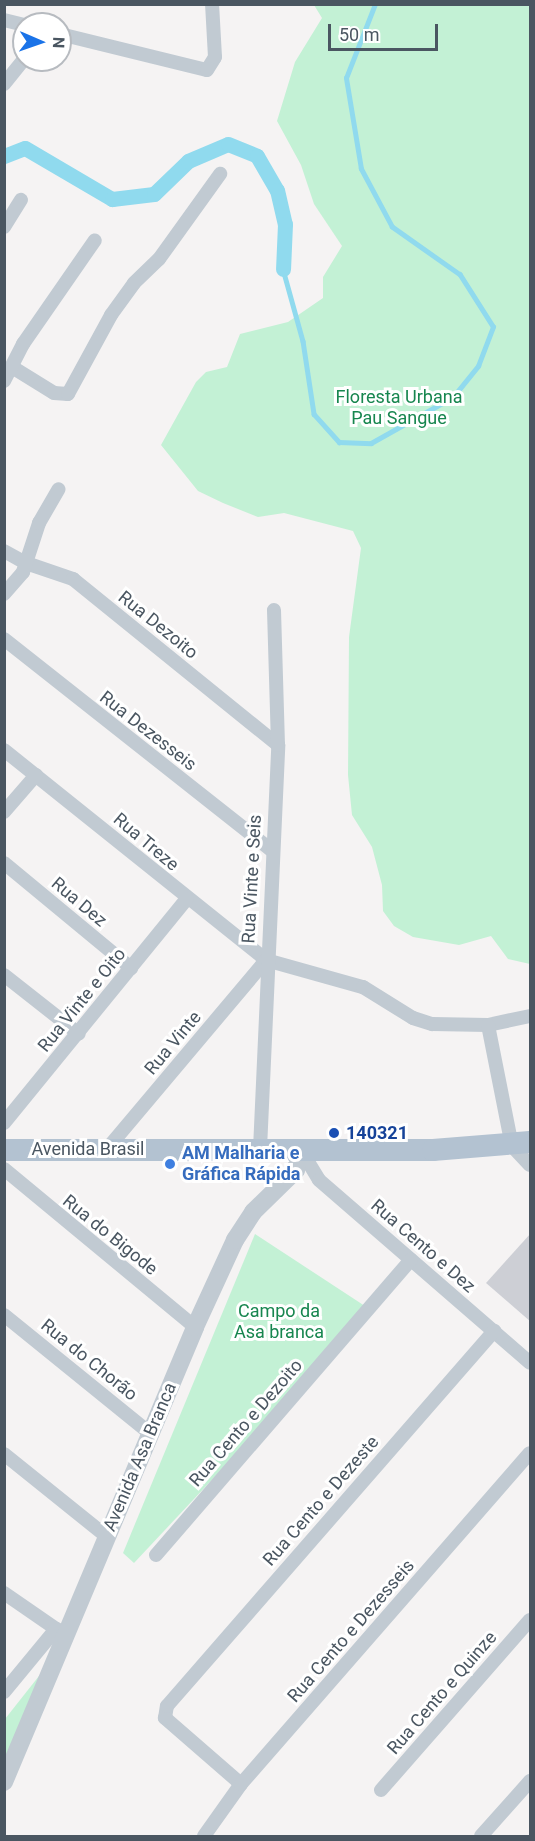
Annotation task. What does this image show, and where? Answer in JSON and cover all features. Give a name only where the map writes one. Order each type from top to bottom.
[{"type":"main road","name":"Avenida Brasil","points":[[4,1150],[304,1149],[521,1144]]},
{"type":"street","points":[[72,37],[201,70],[210,68],[215,57],[212,4]]},
{"type":"street","points":[[4,84],[14,72]]},
{"type":"street","points":[[12,367],[54,393],[68,394],[111,315],[134,283],[159,260],[220,174]]},
{"type":"street","points":[[4,227],[21,200]]},
{"type":"street","points":[[4,381],[29,336],[96,240]]},
{"type":"street","points":[[4,594],[26,563],[39,523],[59,489]]},
{"type":"street","name":"Rua Dezoito","points":[[4,551],[26,563],[74,579],[278,745]]},
{"type":"street","name":"Rua Vinte e Seis","points":[[260,1149],[266,960],[278,745],[274,610]]},
{"type":"street","name":"Rua Dezesseis","points":[[4,639],[271,850]]},
{"type":"street","name":"Rua Treze","points":[[4,750],[187,899],[266,960]]},
{"type":"street","points":[[4,812],[36,775]]},
{"type":"street","name":"Rua Dez","points":[[4,863],[131,968]]},
{"type":"street","name":"Rua Vinte e Oito","points":[[4,1123],[187,899]]},
{"type":"street","points":[[266,960],[363,987],[413,1018],[432,1024],[488,1025],[531,1016]]},
{"type":"street","name":"Rua Vinte","points":[[107,1149],[266,960]]},
{"type":"street","points":[[6,979],[79,1034]]},
{"type":"street","points":[[488,1025],[521,1144],[531,1165]]},
{"type":"street","name":"Rua Cento e Dez","points":[[304,1149],[307,1160],[319,1180],[530,1361]]},
{"type":"street","name":"Avenida Asa Branca","points":[[4,1782],[61,1633],[106,1536],[195,1327],[235,1240],[253,1212],[296,1170],[304,1149]]},
{"type":"street","name":"Rua do Bigode","points":[[7,1175],[195,1327]]},
{"type":"street","name":"Rua Cento e Dezoito","points":[[156,1555],[411,1260]]},
{"type":"street","name":"Rua do Chorão","points":[[4,1315],[151,1434]]},
{"type":"street","name":"Rua Cento e Dezeste","points":[[241,1784],[165,1718],[166,1706],[494,1331]]},
{"type":"street","name":"Rua Cento e Dezesseis","points":[[204,1836],[241,1784],[531,1453]]},
{"type":"street","points":[[4,1454],[106,1536]]},
{"type":"street","points":[[4,1593],[61,1633],[4,1692]]},
{"type":"street","name":"Rua Cento e Quinze","points":[[381,1790],[531,1620]]},
{"type":"street","points":[[481,1836],[531,1781]]},
{"type":"green space","name":"Floresta Urbana Pau Sangue","points":[[314,5],[530,5],[530,964],[508,959],[491,936],[459,945],[413,937],[394,926],[383,911],[382,885],[372,847],[352,815],[348,775],[349,637],[361,548],[353,531],[284,513],[258,517],[223,503],[198,491],[161,445],[196,382],[206,372],[227,367],[240,334],[288,322],[323,298],[323,277],[342,246],[314,204],[301,165],[277,121],[295,62],[322,18]]},
{"type":"green space","name":"Campo da Asa branca","points":[[255,1234],[371,1310],[134,1563],[123,1553]]},
{"type":"green space","points":[[54,1657],[5,1780],[5,1719]]},
{"type":"building","points":[[531,1233],[531,1322],[486,1283]]},
{"type":"waterway","points":[[283,269],[303,341],[314,414],[339,442],[371,443],[453,397],[478,366],[493,327],[460,275],[392,227],[361,169],[346,78],[375,4]]},
{"type":"waterway","points":[[4,156],[25,148],[112,199],[154,194],[188,161],[228,144],[257,156],[277,190],[285,224],[283,269]]},
{"type":"place","name":"140321","points":[[334,1133]]},
{"type":"place","name":"AM Malharia e Gráfica Rápida","points":[[170,1164]]}]
